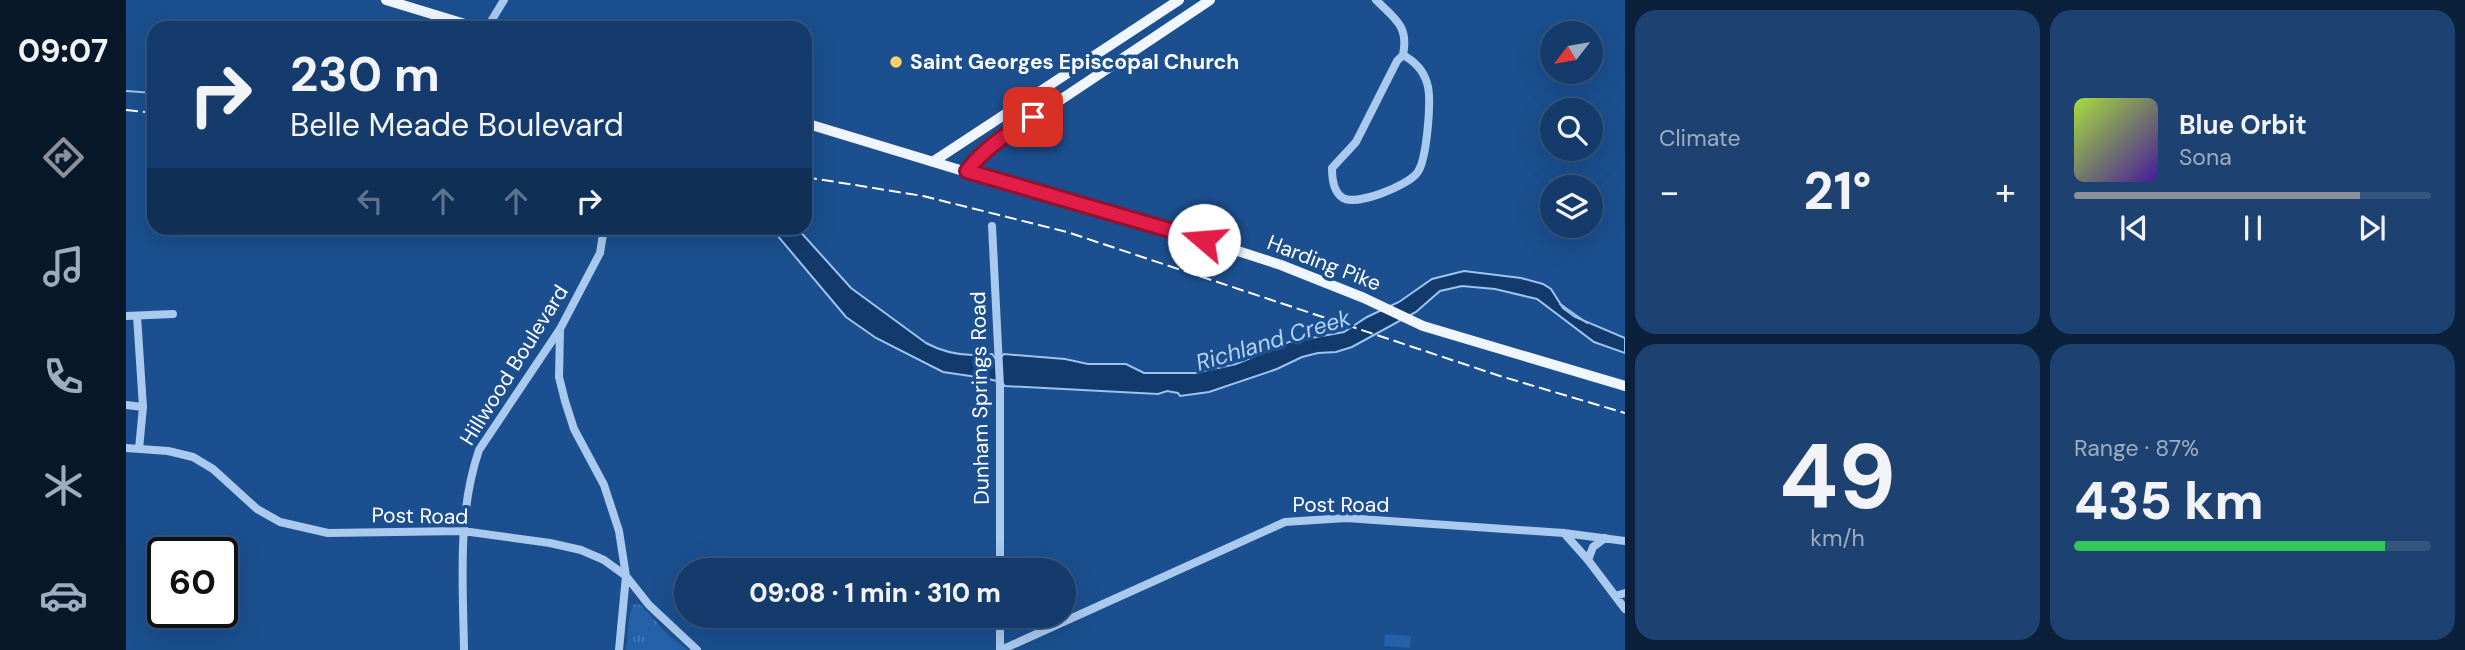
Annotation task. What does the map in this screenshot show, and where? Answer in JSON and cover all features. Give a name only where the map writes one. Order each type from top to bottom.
[{"type":"main road","points":[[386,0],[455,21]]},
{"type":"main road","points":[[933,161],[1179,0]]},
{"type":"main road","points":[[967,171],[977,158],[996,142],[1210,0]]},
{"type":"main road","points":[[1156,16],[1165,30]]},
{"type":"main road","points":[[1077,67],[1087,82]]},
{"type":"main road","points":[[1024,103],[1033,117]]},
{"type":"main road","name":"Harding Pike","points":[[812,125],[1179,232],[1281,265],[1364,298],[1423,326],[1625,386]]},
{"type":"street","points":[[491,21],[504,0]]},
{"type":"street","points":[[1376,0],[1401,25],[1405,41],[1403,55],[1397,61],[1356,142],[1332,168],[1334,185],[1343,198],[1349,200],[1387,192],[1409,182],[1422,167],[1426,144],[1428,85],[1419,67],[1403,55]]},
{"type":"street","name":"Dunham Springs Road","points":[[992,226],[1000,386],[1000,558]]},
{"type":"street","name":"Hillwood Boulevard","points":[[464,650],[463,531],[468,489],[479,450],[560,329],[600,253],[603,235]]},
{"type":"street","points":[[126,316],[173,314]]},
{"type":"street","points":[[138,316],[143,407],[139,449]]},
{"type":"street","points":[[560,329],[559,377],[565,401],[574,429],[608,496],[619,531],[626,576],[620,650]]},
{"type":"street","points":[[126,405],[143,407]]},
{"type":"street","name":"Post Road","points":[[126,448],[169,451],[193,457],[213,469],[257,509],[280,523],[328,533],[463,531],[581,550],[604,560],[626,576],[649,605],[697,650]]},
{"type":"street","name":"Post Road","points":[[1000,650],[1285,522],[1346,518],[1564,533],[1625,541]]},
{"type":"street","points":[[1564,533],[1625,609]]},
{"type":"street","points":[[1588,560],[1593,547],[1605,538]]},
{"type":"street","points":[[1615,596],[1625,593]]},
{"type":"street","points":[[1000,628],[1000,650]]},
{"type":"green space","points":[[633,604],[641,605],[669,636],[688,650],[626,650]]},
{"type":"green space","points":[[1385,634],[1411,636],[1410,648],[1384,646]]},
{"type":"shaded area","points":[[777,235],[803,235],[851,288],[926,343],[958,354],[992,354],[995,358],[1000,358],[1004,354],[1065,359],[1088,364],[1126,364],[1144,373],[1195,373],[1236,364],[1289,342],[1344,332],[1367,317],[1399,302],[1432,279],[1464,271],[1521,278],[1543,284],[1551,289],[1563,308],[1575,317],[1625,338],[1625,353],[1594,342],[1537,299],[1495,289],[1462,286],[1440,291],[1416,312],[1352,347],[1302,357],[1277,369],[1209,392],[1180,396],[1167,391],[1158,394],[1005,386],[1001,382],[984,378],[943,372],[876,338],[846,317]]},
{"type":"waterway","name":"Richland Creek","points":[[126,91],[147,92]]},
{"type":"waterway","name":"Richland Creek","points":[[1560,304],[1587,323]]},
{"type":"railway","points":[[126,110],[147,112]]},
{"type":"railway","points":[[812,178],[923,196],[1067,232],[1500,376],[1625,413]]},
{"type":"place","name":"Saint Georges Episcopal Church","points":[[896,62]]},
{"type":"route","points":[[1033,117],[996,142],[977,158],[967,171],[1204,240]]}]
